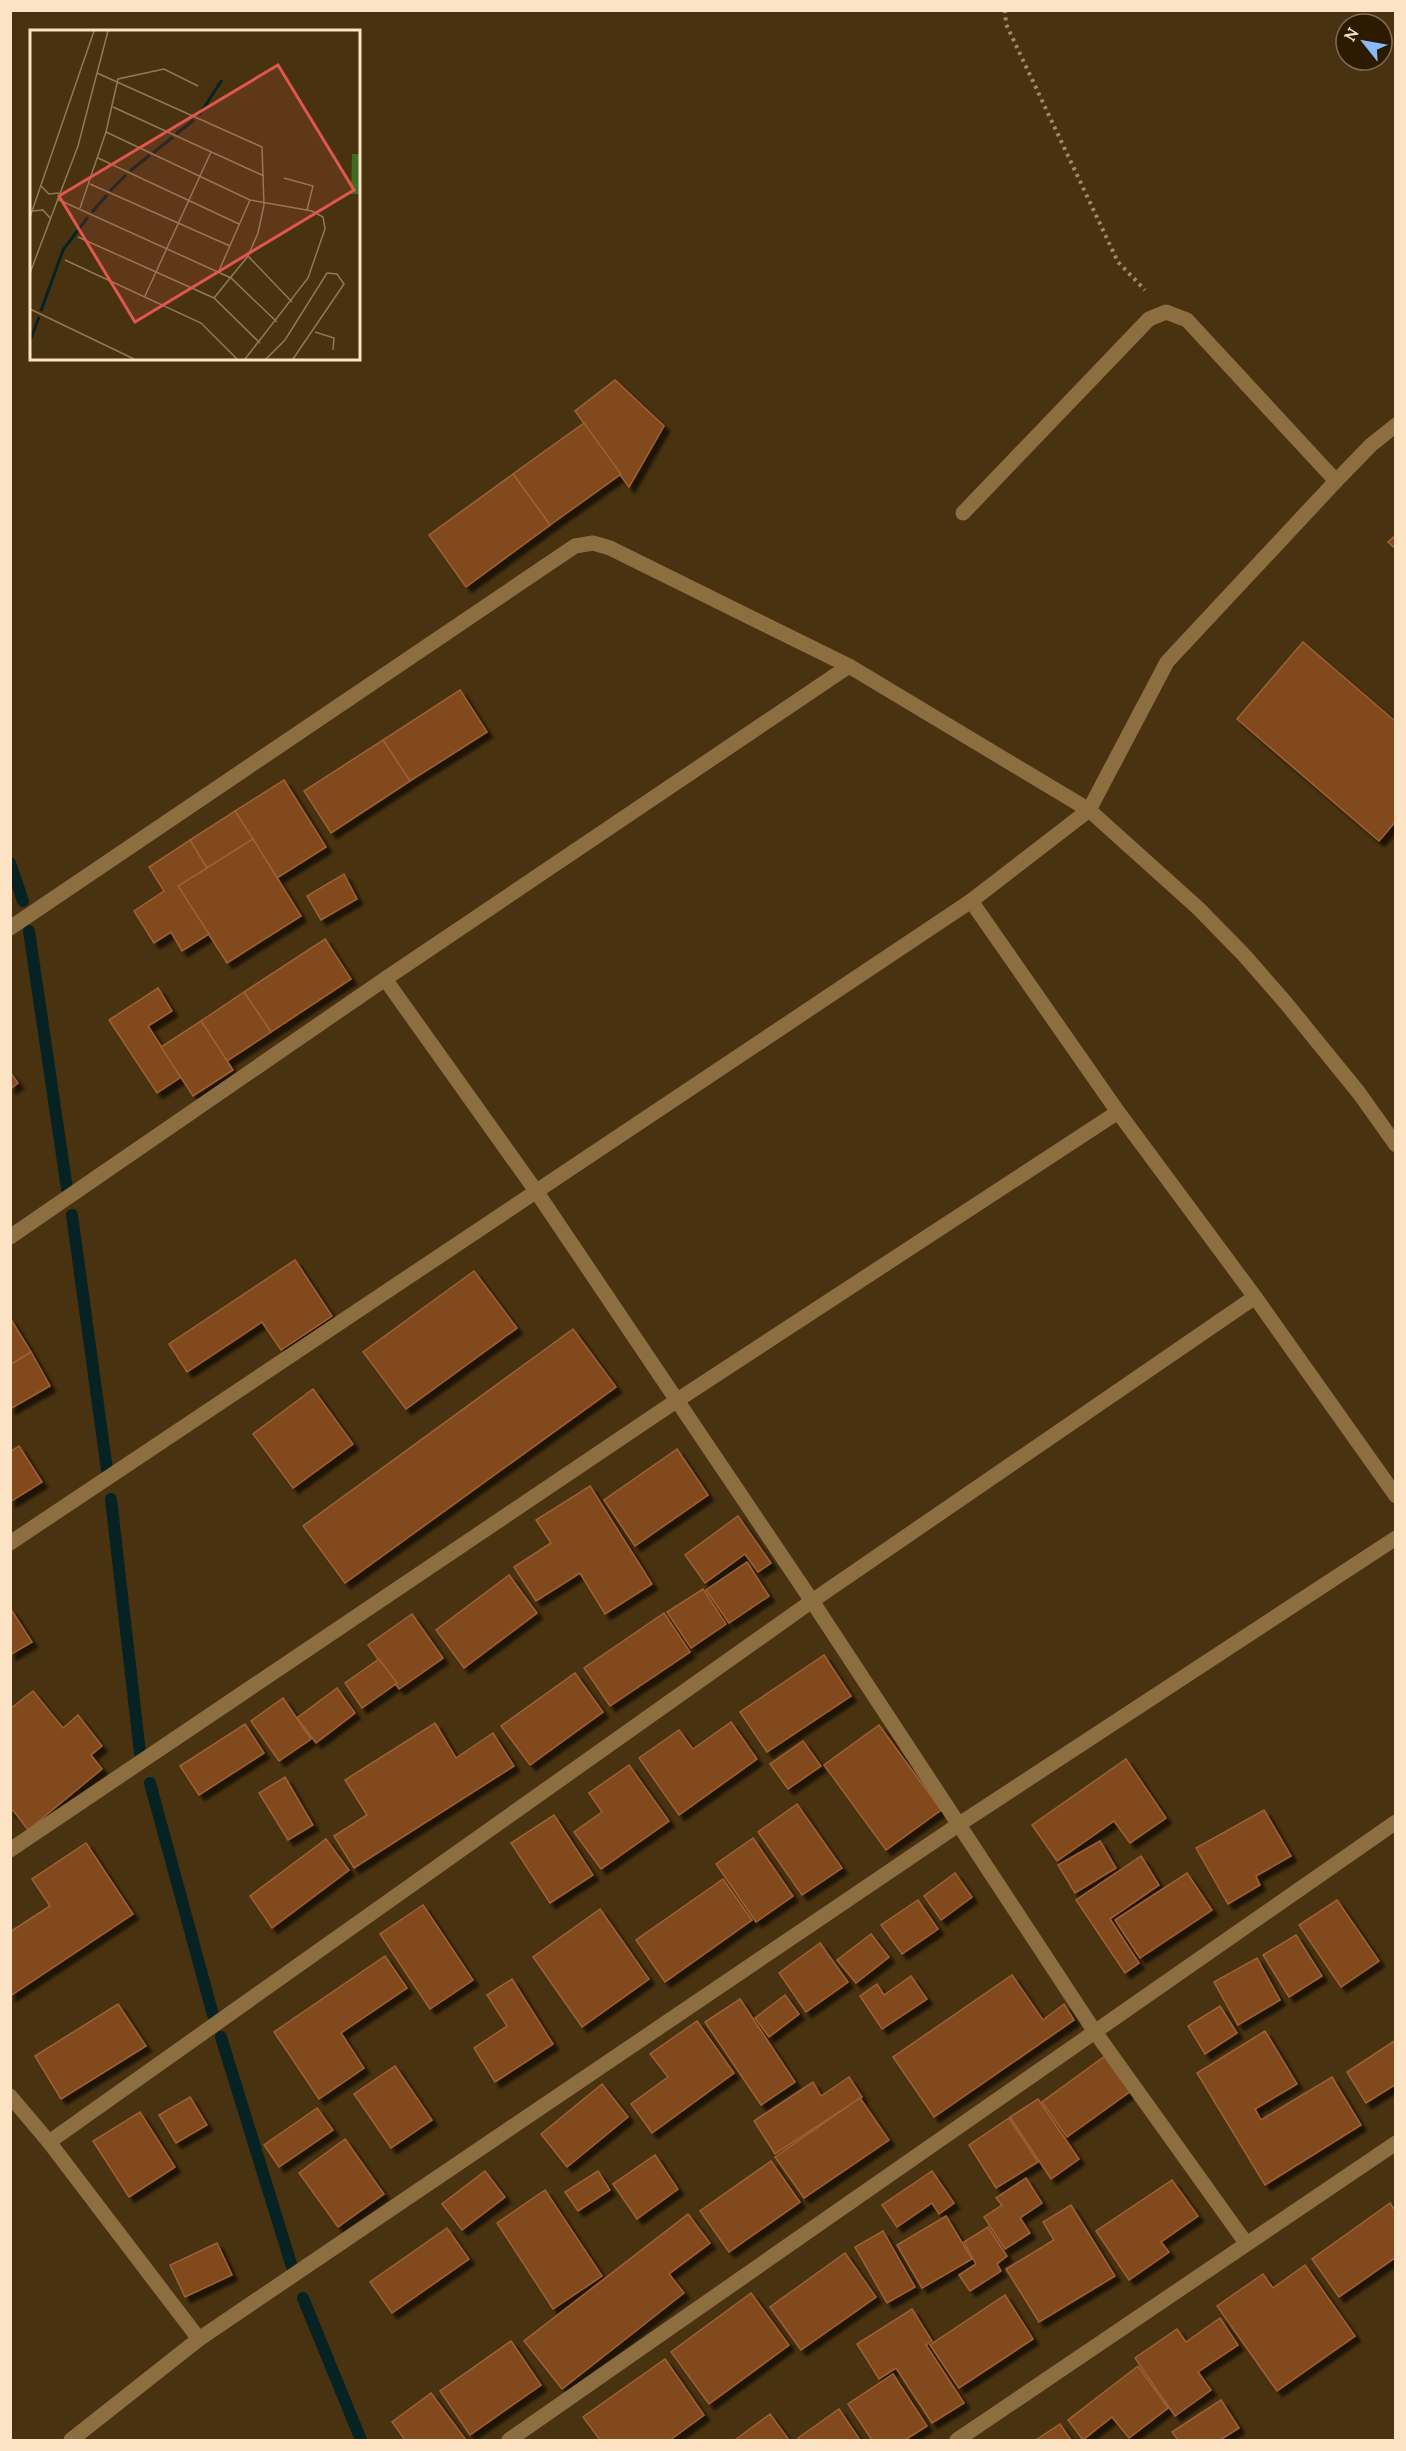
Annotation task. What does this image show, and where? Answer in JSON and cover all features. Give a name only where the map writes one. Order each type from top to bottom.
[{"type":"street","points":[[963,513],[1149,319],[1166,312],[1187,320],[1336,480]]},
{"type":"street","points":[[10,1544],[971,901],[1089,810],[1167,662],[1336,480],[1395,425]]},
{"type":"street","points":[[10,928],[575,546],[593,543],[610,548],[849,666],[1089,810],[1198,908],[1244,956],[1286,1002],[1359,1093],[1395,1145]]},
{"type":"street","points":[[10,1237],[849,666]]},
{"type":"street","points":[[971,901],[1118,1112],[1255,1297],[1395,1496]]},
{"type":"street","points":[[385,980],[536,1191],[812,1601],[1095,2032],[1246,2243]]},
{"type":"street","points":[[10,1850],[676,1401],[1118,1112]]},
{"type":"street","points":[[49,2142],[812,1601],[1255,1297]]},
{"type":"street","points":[[71,2440],[199,2339],[958,1825],[1395,1538]]},
{"type":"street","points":[[509,2440],[1395,1822]]},
{"type":"street","points":[[10,2096],[49,2142],[199,2339]]},
{"type":"street","points":[[957,2440],[1395,2143]]},
{"type":"path","points":[[1005,10],[1006,24],[1118,262],[1166,312]]},
{"type":"building","points":[[615,380],[664,426],[629,487],[575,411]]},
{"type":"building","points":[[584,423],[621,474],[550,525],[513,474]]},
{"type":"building","points":[[513,474],[550,525],[466,587],[429,535]]},
{"type":"building","points":[[1396,535],[1396,549],[1388,542]]},
{"type":"building","points":[[1303,642],[1396,722],[1396,821],[1379,841],[1237,719]]},
{"type":"building","points":[[460,690],[487,732],[410,781],[383,740]]},
{"type":"building","points":[[383,740],[410,781],[331,833],[304,791]]},
{"type":"building","points":[[284,780],[326,847],[277,878],[235,811]]},
{"type":"building","points":[[235,811],[253,839],[207,868],[190,840]]},
{"type":"building","points":[[253,839],[301,916],[227,963],[178,886]]},
{"type":"building","points":[[190,840],[207,868],[178,886],[209,934],[182,951],[171,932],[154,943],[134,911],[164,891],[149,867]]},
{"type":"building","points":[[344,874],[357,899],[321,920],[307,896]]},
{"type":"building","points":[[325,939],[351,979],[271,1032],[244,992]]},
{"type":"building","points":[[158,988],[172,1011],[148,1026],[181,1077],[157,1093],[109,1020]]},
{"type":"building","points":[[244,992],[271,1032],[227,1061],[201,1021]]},
{"type":"building","points":[[201,1021],[233,1070],[193,1096],[161,1047]]},
{"type":"building","points":[[10,1072],[18,1083],[10,1089]]},
{"type":"building","points":[[295,1260],[332,1316],[281,1350],[262,1322],[187,1372],[169,1344]]},
{"type":"building","points":[[474,1271],[517,1328],[406,1409],[363,1352]]},
{"type":"building","points":[[10,1318],[31,1352],[10,1365]]},
{"type":"building","points":[[573,1329],[616,1387],[345,1583],[303,1526]]},
{"type":"building","points":[[31,1352],[50,1386],[10,1409],[10,1365]]},
{"type":"building","points":[[313,1389],[353,1444],[293,1488],[253,1434]]},
{"type":"building","points":[[19,1446],[42,1482],[10,1502],[10,1452]]},
{"type":"building","points":[[677,1449],[708,1495],[635,1546],[604,1500]]},
{"type":"building","points":[[590,1486],[652,1584],[605,1614],[580,1573],[536,1601],[514,1567],[551,1543],[536,1520]]},
{"type":"building","points":[[738,1516],[771,1563],[758,1572],[745,1554],[705,1583],[685,1555]]},
{"type":"building","points":[[747,1562],[769,1596],[729,1623],[706,1590]]},
{"type":"building","points":[[509,1575],[537,1613],[464,1668],[436,1630]]},
{"type":"building","points":[[703,1589],[726,1624],[691,1648],[667,1612]]},
{"type":"building","points":[[10,1608],[32,1642],[10,1655]]},
{"type":"building","points":[[664,1613],[690,1652],[610,1706],[584,1668]]},
{"type":"building","points":[[412,1614],[443,1658],[399,1689],[368,1645]]},
{"type":"building","points":[[824,1655],[851,1696],[767,1752],[740,1712]]},
{"type":"building","points":[[379,1659],[397,1683],[362,1708],[345,1683]]},
{"type":"building","points":[[575,1673],[603,1712],[530,1765],[501,1726]]},
{"type":"building","points":[[337,1688],[355,1713],[316,1743],[297,1718]]},
{"type":"building","points":[[33,1691],[63,1728],[78,1715],[102,1746],[91,1755],[102,1769],[28,1830],[13,1810],[10,1812],[10,1709]]},
{"type":"building","points":[[283,1698],[311,1739],[279,1761],[251,1721]]},
{"type":"building","points":[[731,1722],[757,1759],[679,1815],[639,1758],[679,1730],[693,1749]]},
{"type":"building","points":[[435,1723],[456,1758],[493,1733],[514,1766],[354,1868],[334,1836],[367,1815],[345,1780]]},
{"type":"building","points":[[245,1724],[264,1753],[199,1795],[180,1766]]},
{"type":"building","points":[[879,1725],[941,1810],[886,1850],[824,1765]]},
{"type":"building","points":[[803,1741],[821,1766],[788,1789],[770,1764]]},
{"type":"building","points":[[1126,1759],[1166,1818],[1130,1843],[1114,1821],[1057,1861],[1032,1825]]},
{"type":"building","points":[[629,1765],[669,1821],[601,1869],[574,1832],[602,1812],[589,1793]]},
{"type":"building","points":[[285,1777],[313,1825],[288,1840],[259,1793]]},
{"type":"building","points":[[797,1804],[842,1868],[802,1895],[758,1832]]},
{"type":"building","points":[[1264,1810],[1291,1856],[1256,1876],[1260,1885],[1228,1904],[1196,1848]]},
{"type":"building","points":[[554,1815],[593,1875],[550,1903],[511,1843]]},
{"type":"building","points":[[753,1838],[793,1896],[756,1922],[716,1864]]},
{"type":"building","points":[[326,1839],[349,1870],[272,1928],[250,1896]]},
{"type":"building","points":[[1100,1841],[1116,1868],[1075,1893],[1058,1865]]},
{"type":"building","points":[[86,1843],[133,1914],[10,1996],[10,1932],[50,1906],[32,1879]]},
{"type":"building","points":[[1141,1856],[1159,1885],[1110,1919],[1139,1963],[1125,1973],[1076,1900]]},
{"type":"building","points":[[955,1873],[972,1897],[941,1920],[924,1896]]},
{"type":"building","points":[[1187,1873],[1212,1910],[1140,1958],[1115,1920]]},
{"type":"building","points":[[723,1879],[752,1920],[665,1982],[636,1940]]},
{"type":"building","points":[[918,1900],[938,1929],[902,1954],[881,1925]]},
{"type":"building","points":[[1337,1900],[1379,1961],[1341,1987],[1299,1925]]},
{"type":"building","points":[[423,1905],[473,1980],[430,2009],[380,1934]]},
{"type":"building","points":[[600,1909],[649,1979],[582,2027],[533,1957]]},
{"type":"building","points":[[871,1934],[889,1957],[856,1983],[837,1960]]},
{"type":"building","points":[[1296,1935],[1322,1976],[1289,1997],[1263,1955]]},
{"type":"building","points":[[820,1943],[848,1982],[806,2012],[779,1973]]},
{"type":"building","points":[[385,1956],[407,1988],[341,2033],[364,2068],[319,2099],[274,2032]]},
{"type":"building","points":[[1257,1958],[1280,2000],[1238,2025],[1214,1982]]},
{"type":"building","points":[[1012,1975],[1043,2020],[1064,2004],[1074,2020],[934,2117],[893,2057]]},
{"type":"building","points":[[911,1976],[927,1999],[882,2029],[860,1996],[877,1984],[884,1995]]},
{"type":"building","points":[[512,1979],[553,2044],[495,2082],[474,2048],[507,2026],[487,1995]]},
{"type":"building","points":[[785,1995],[799,2014],[769,2037],[755,2018]]},
{"type":"building","points":[[740,1999],[795,2082],[761,2105],[705,2022]]},
{"type":"building","points":[[118,2004],[146,2046],[61,2099],[35,2056]]},
{"type":"building","points":[[1220,2006],[1237,2033],[1205,2054],[1188,2026]]},
{"type":"building","points":[[697,2021],[734,2073],[652,2133],[631,2104],[668,2077],[650,2054]]},
{"type":"building","points":[[1265,2031],[1297,2084],[1255,2109],[1261,2120],[1332,2077],[1361,2125],[1265,2185],[1197,2073]]},
{"type":"building","points":[[1396,2040],[1396,2084],[1366,2103],[1347,2072]]},
{"type":"building","points":[[1109,2053],[1135,2088],[1067,2137],[1042,2102]]},
{"type":"building","points":[[395,2066],[432,2120],[391,2148],[354,2094]]},
{"type":"building","points":[[849,2077],[862,2097],[775,2154],[754,2121],[813,2082],[821,2096]]},
{"type":"building","points":[[602,2084],[628,2117],[567,2167],[541,2134]]},
{"type":"building","points":[[190,2097],[207,2125],[176,2143],[159,2115]]},
{"type":"building","points":[[860,2098],[889,2140],[804,2198],[775,2157]]},
{"type":"building","points":[[1038,2099],[1079,2159],[1051,2179],[1010,2117]]},
{"type":"building","points":[[317,2108],[333,2130],[279,2167],[264,2145]]},
{"type":"building","points":[[140,2112],[175,2167],[129,2197],[93,2141]]},
{"type":"building","points":[[1009,2118],[1038,2162],[996,2188],[969,2145]]},
{"type":"building","points":[[345,2139],[384,2194],[338,2227],[299,2173]]},
{"type":"building","points":[[655,2155],[678,2189],[637,2219],[613,2184]]},
{"type":"building","points":[[771,2161],[800,2202],[729,2252],[700,2211]]},
{"type":"building","points":[[485,2171],[505,2197],[462,2230],[442,2204]]},
{"type":"building","points":[[598,2171],[610,2190],[578,2211],[565,2192]]},
{"type":"building","points":[[932,2171],[954,2203],[939,2214],[932,2203],[897,2227],[882,2205]]},
{"type":"building","points":[[1026,2178],[1042,2203],[1020,2218],[1030,2233],[1005,2249],[984,2217],[1002,2205],[996,2198]]},
{"type":"building","points":[[1172,2180],[1198,2216],[1161,2242],[1169,2252],[1129,2280],[1096,2231]]},
{"type":"building","points":[[545,2190],[602,2276],[553,2309],[497,2223]]},
{"type":"building","points":[[1390,2203],[1396,2212],[1396,2257],[1339,2297],[1312,2259]]},
{"type":"building","points":[[1071,2205],[1115,2276],[1039,2322],[1006,2269],[1054,2240],[1043,2222]]},
{"type":"building","points":[[688,2214],[710,2243],[669,2274],[684,2293],[562,2389],[524,2341]]},
{"type":"building","points":[[946,2216],[972,2259],[922,2288],[897,2245]]},
{"type":"building","points":[[988,2227],[1007,2256],[997,2264],[1001,2271],[970,2291],[959,2275],[976,2264],[964,2242]]},
{"type":"building","points":[[447,2228],[469,2259],[392,2313],[370,2282]]},
{"type":"building","points":[[883,2231],[915,2287],[887,2303],[855,2247]]},
{"type":"building","points":[[217,2243],[232,2275],[185,2297],[170,2265]]},
{"type":"building","points":[[845,2253],[876,2297],[801,2350],[770,2307]]},
{"type":"building","points":[[1305,2265],[1355,2336],[1277,2391],[1217,2306],[1263,2274],[1273,2288]]},
{"type":"building","points":[[751,2293],[789,2345],[709,2404],[671,2352]]},
{"type":"building","points":[[1005,2295],[1033,2339],[959,2388],[930,2345]]},
{"type":"building","points":[[912,2309],[932,2341],[926,2345],[964,2403],[932,2423],[896,2368],[879,2379],[857,2344]]},
{"type":"building","points":[[1220,2318],[1238,2345],[1198,2372],[1211,2390],[1175,2416],[1135,2358],[1177,2329],[1186,2342]]},
{"type":"building","points":[[511,2341],[541,2385],[470,2435],[440,2391]]},
{"type":"building","points":[[665,2359],[704,2415],[670,2440],[600,2440],[583,2417]]},
{"type":"building","points":[[1138,2366],[1168,2408],[1129,2438],[1112,2417],[1083,2440],[1068,2420]]},
{"type":"building","points":[[893,2374],[927,2426],[905,2440],[872,2440],[848,2404]]},
{"type":"building","points":[[431,2393],[466,2440],[405,2440],[392,2422]]},
{"type":"building","points":[[1221,2400],[1239,2428],[1220,2440],[1178,2440],[1172,2432]]},
{"type":"building","points":[[839,2409],[860,2440],[800,2440],[798,2438]]},
{"type":"building","points":[[770,2414],[789,2440],[735,2440]]},
{"type":"building","points":[[1060,2424],[1071,2440],[1036,2440]]},
{"type":"waterway","points":[[10,863],[23,901]]},
{"type":"waterway","points":[[29,931],[67,1189]]},
{"type":"waterway","points":[[72,1215],[107,1470]]},
{"type":"waterway","points":[[111,1499],[140,1753]]},
{"type":"waterway","points":[[150,1783],[213,2015]]},
{"type":"waterway","points":[[221,2037],[292,2267]]},
{"type":"waterway","points":[[303,2298],[361,2440]]}]
